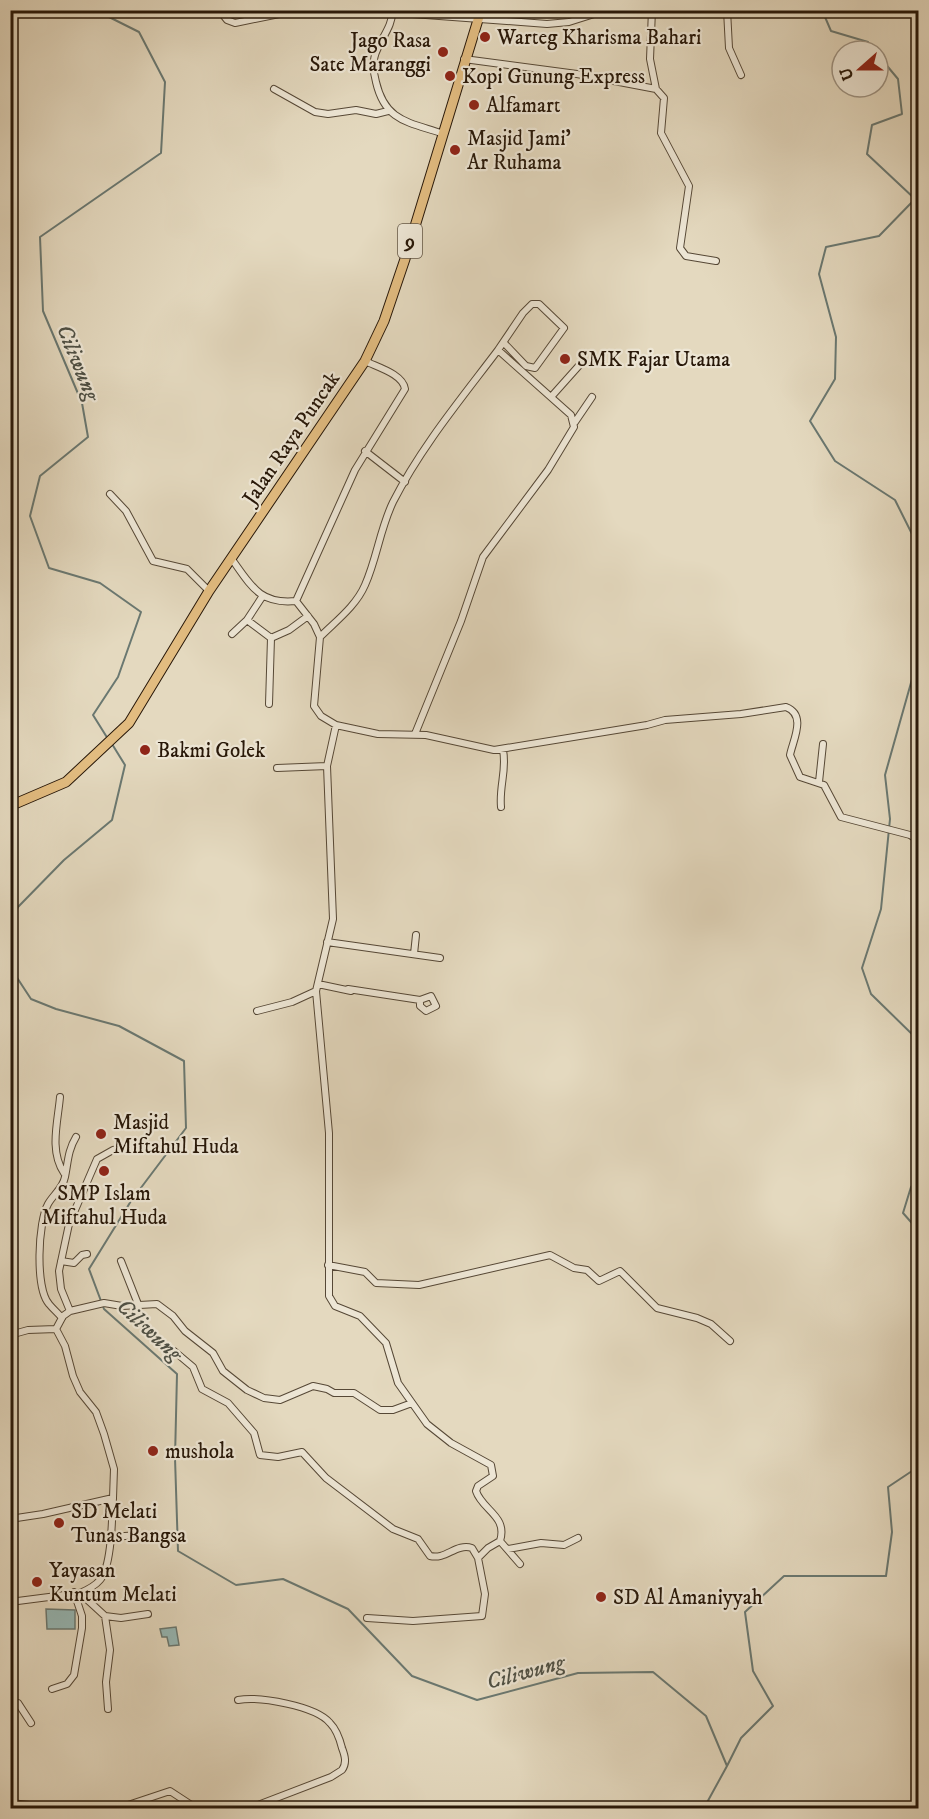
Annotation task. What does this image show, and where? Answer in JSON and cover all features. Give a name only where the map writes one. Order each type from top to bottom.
[{"type":"highway","name":"Jalan Raya Puncak","points":[[10,806],[62,784],[118,736],[142,705],[209,591],[365,361],[380,330],[402,268],[441,133],[479,15]]},
{"type":"street","points":[[219,10],[227,20],[236,22],[299,10]]},
{"type":"street","points":[[358,10],[479,15],[560,23],[607,10]]},
{"type":"street","points":[[652,10],[650,59],[656,89],[664,98],[661,133],[689,186],[680,248],[686,256],[717,261]]},
{"type":"street","points":[[727,10],[729,48],[741,75]]},
{"type":"street","points":[[392,12],[374,60],[376,84],[388,111],[403,121],[441,133]]},
{"type":"street","points":[[464,59],[577,74],[656,89]]},
{"type":"street","points":[[274,89],[315,112],[334,114],[356,110],[376,114],[388,111]]},
{"type":"street","points":[[320,637],[353,604],[362,591],[386,519],[430,441],[504,343],[523,314],[533,304],[539,304],[564,328],[535,368],[526,366],[504,343]]},
{"type":"street","points":[[498,350],[571,415],[575,422]]},
{"type":"street","points":[[551,397],[584,360]]},
{"type":"street","points":[[296,601],[365,451],[405,386],[398,377],[365,361]]},
{"type":"street","points":[[415,734],[461,621],[483,556],[548,470],[592,397]]},
{"type":"street","points":[[365,451],[405,482]]},
{"type":"street","points":[[110,494],[126,511],[153,561],[187,569],[209,591]]},
{"type":"street","points":[[231,558],[262,597],[296,601]]},
{"type":"street","points":[[232,634],[247,620],[262,597]]},
{"type":"street","points":[[296,601],[320,637],[314,706],[321,717],[336,725],[378,734],[415,734],[487,750],[503,750],[665,720],[741,714],[785,707],[792,710],[796,722],[796,738],[790,755],[801,778],[819,782],[826,788],[840,816],[918,840]]},
{"type":"street","points":[[271,638],[289,630],[308,616]]},
{"type":"street","points":[[247,620],[271,638]]},
{"type":"street","points":[[269,704],[271,638]]},
{"type":"street","points":[[336,725],[327,766],[333,919],[317,987],[329,1133],[328,1265],[332,1304],[360,1316],[386,1343],[394,1375],[417,1414],[439,1434],[491,1465],[493,1476],[478,1486],[476,1491],[481,1502],[498,1518],[502,1531],[500,1541],[483,1551],[478,1558]]},
{"type":"street","points":[[819,782],[823,744]]},
{"type":"street","points":[[501,807],[499,789],[504,777],[503,750]]},
{"type":"street","points":[[277,768],[327,766]]},
{"type":"street","points":[[414,954],[416,935]]},
{"type":"street","points":[[327,942],[440,958]]},
{"type":"street","points":[[257,1011],[292,1002],[317,987],[348,989],[420,1001]]},
{"type":"street","points":[[60,1097],[56,1148],[58,1165],[66,1176]]},
{"type":"street","points":[[62,1317],[48,1304],[44,1290],[39,1262],[42,1249],[40,1226],[48,1204],[66,1176],[64,1169],[70,1146],[76,1137]]},
{"type":"street","points":[[70,1311],[59,1280],[69,1224],[97,1159],[112,1150]]},
{"type":"street","points":[[61,1261],[75,1263],[82,1255],[87,1254]]},
{"type":"street","points":[[328,1265],[365,1272],[376,1283],[410,1286],[550,1255],[574,1268],[584,1268],[599,1281],[620,1271],[657,1308],[711,1324],[730,1341]]},
{"type":"street","points":[[121,1261],[138,1304]]},
{"type":"street","points":[[56,1329],[62,1317],[70,1311],[104,1303],[122,1306],[157,1304],[185,1331],[213,1353],[223,1371],[247,1390],[264,1398],[280,1400],[313,1386],[327,1389],[334,1394],[354,1393],[380,1410],[393,1410],[412,1403]]},
{"type":"street","points":[[10,1335],[28,1330],[56,1329]]},
{"type":"street","points":[[10,1602],[77,1592],[101,1578],[111,1537],[114,1469],[96,1412],[80,1392],[65,1346],[56,1329]]},
{"type":"street","points":[[174,1351],[193,1367],[202,1389],[228,1403],[254,1432],[258,1440],[260,1455],[280,1456],[302,1452],[326,1478],[393,1529],[418,1539],[430,1556],[439,1557],[461,1546],[472,1548],[478,1558],[485,1594],[485,1608],[480,1617],[413,1621],[367,1618]]},
{"type":"street","points":[[10,1519],[113,1498]]},
{"type":"street","points":[[111,1537],[139,1535]]},
{"type":"street","points":[[508,1549],[541,1543],[564,1545],[578,1538]]},
{"type":"street","points":[[500,1541],[520,1564]]},
{"type":"street","points":[[77,1592],[105,1616],[121,1618],[148,1614]]},
{"type":"street","points":[[52,1689],[67,1684],[74,1675],[82,1628],[77,1592]]},
{"type":"street","points":[[105,1616],[110,1650],[106,1682],[108,1709]]},
{"type":"street","points":[[238,1700],[251,1697],[280,1701],[328,1720],[337,1734],[345,1758],[342,1770],[331,1777],[250,1809]]},
{"type":"street","points":[[10,1705],[18,1703],[31,1723]]},
{"type":"street","points":[[97,1809],[125,1806],[170,1791],[196,1809]]},
{"type":"street","points":[[10,1803],[58,1809]]},
{"type":"water","points":[[46,1609],[75,1610],[75,1629],[47,1629]]},
{"type":"water","points":[[176,1627],[179,1645],[169,1646],[167,1637],[162,1637],[160,1629]]},
{"type":"waterway","name":"Ciliwung","points":[[95,10],[139,32],[165,82],[161,153],[40,237],[43,311],[82,403],[88,437],[40,476],[30,516],[49,568],[100,583],[141,612],[118,677],[93,715],[108,739]]},
{"type":"waterway","points":[[822,10],[831,31],[858,39]]},
{"type":"waterway","points":[[890,69],[898,79],[902,114],[872,125],[867,154],[915,199],[879,236],[826,247],[819,274],[836,337],[835,379],[810,421],[835,461],[895,500],[918,546]]},
{"type":"waterway","points":[[918,658],[885,775],[890,819],[881,909],[862,968],[871,994],[918,1040]]},
{"type":"waterway","name":"Ciliwung","points":[[10,922],[18,907],[64,860],[112,820],[125,765],[112,744]]},
{"type":"waterway","name":"Ciliwung","points":[[10,967],[31,999],[56,1009],[119,1026],[184,1061],[186,1128],[131,1201],[89,1269],[104,1309],[177,1374],[175,1458],[178,1551],[236,1585],[283,1579],[348,1609],[412,1676],[477,1700],[578,1673],[653,1672],[706,1716],[727,1766],[704,1808]]},
{"type":"waterway","points":[[918,1177],[911,1187],[903,1213],[918,1230]]},
{"type":"waterway","points":[[727,1766],[741,1738],[773,1706],[753,1671],[745,1612],[784,1576],[886,1576],[892,1532],[888,1487],[918,1467]]},
{"type":"place","name":"Warteg Kharisma Bahari","points":[[485,37]]},
{"type":"place","name":"Jago Rasa Sate Maranggi","points":[[443,52]]},
{"type":"place","name":"Kopi Gunung Express","points":[[450,76]]},
{"type":"place","name":"Alfamart","points":[[474,105]]},
{"type":"place","name":"Masjid Jami' Ar Ruhama","points":[[455,150]]},
{"type":"place","name":"SMK Fajar Utama","points":[[565,359]]},
{"type":"place","name":"Bakmi Golek","points":[[145,750]]},
{"type":"place","name":"Masjid Miftahul Huda","points":[[101,1134]]},
{"type":"place","name":"SMP Islam Miftahul Huda","points":[[104,1171]]},
{"type":"place","name":"mushola","points":[[153,1451]]},
{"type":"place","name":"SD Melati Tunas Bangsa","points":[[59,1523]]},
{"type":"place","name":"Yayasan Kuntum Melati","points":[[37,1582]]},
{"type":"place","name":"SD Al Amaniyyah","points":[[601,1597]]}]
